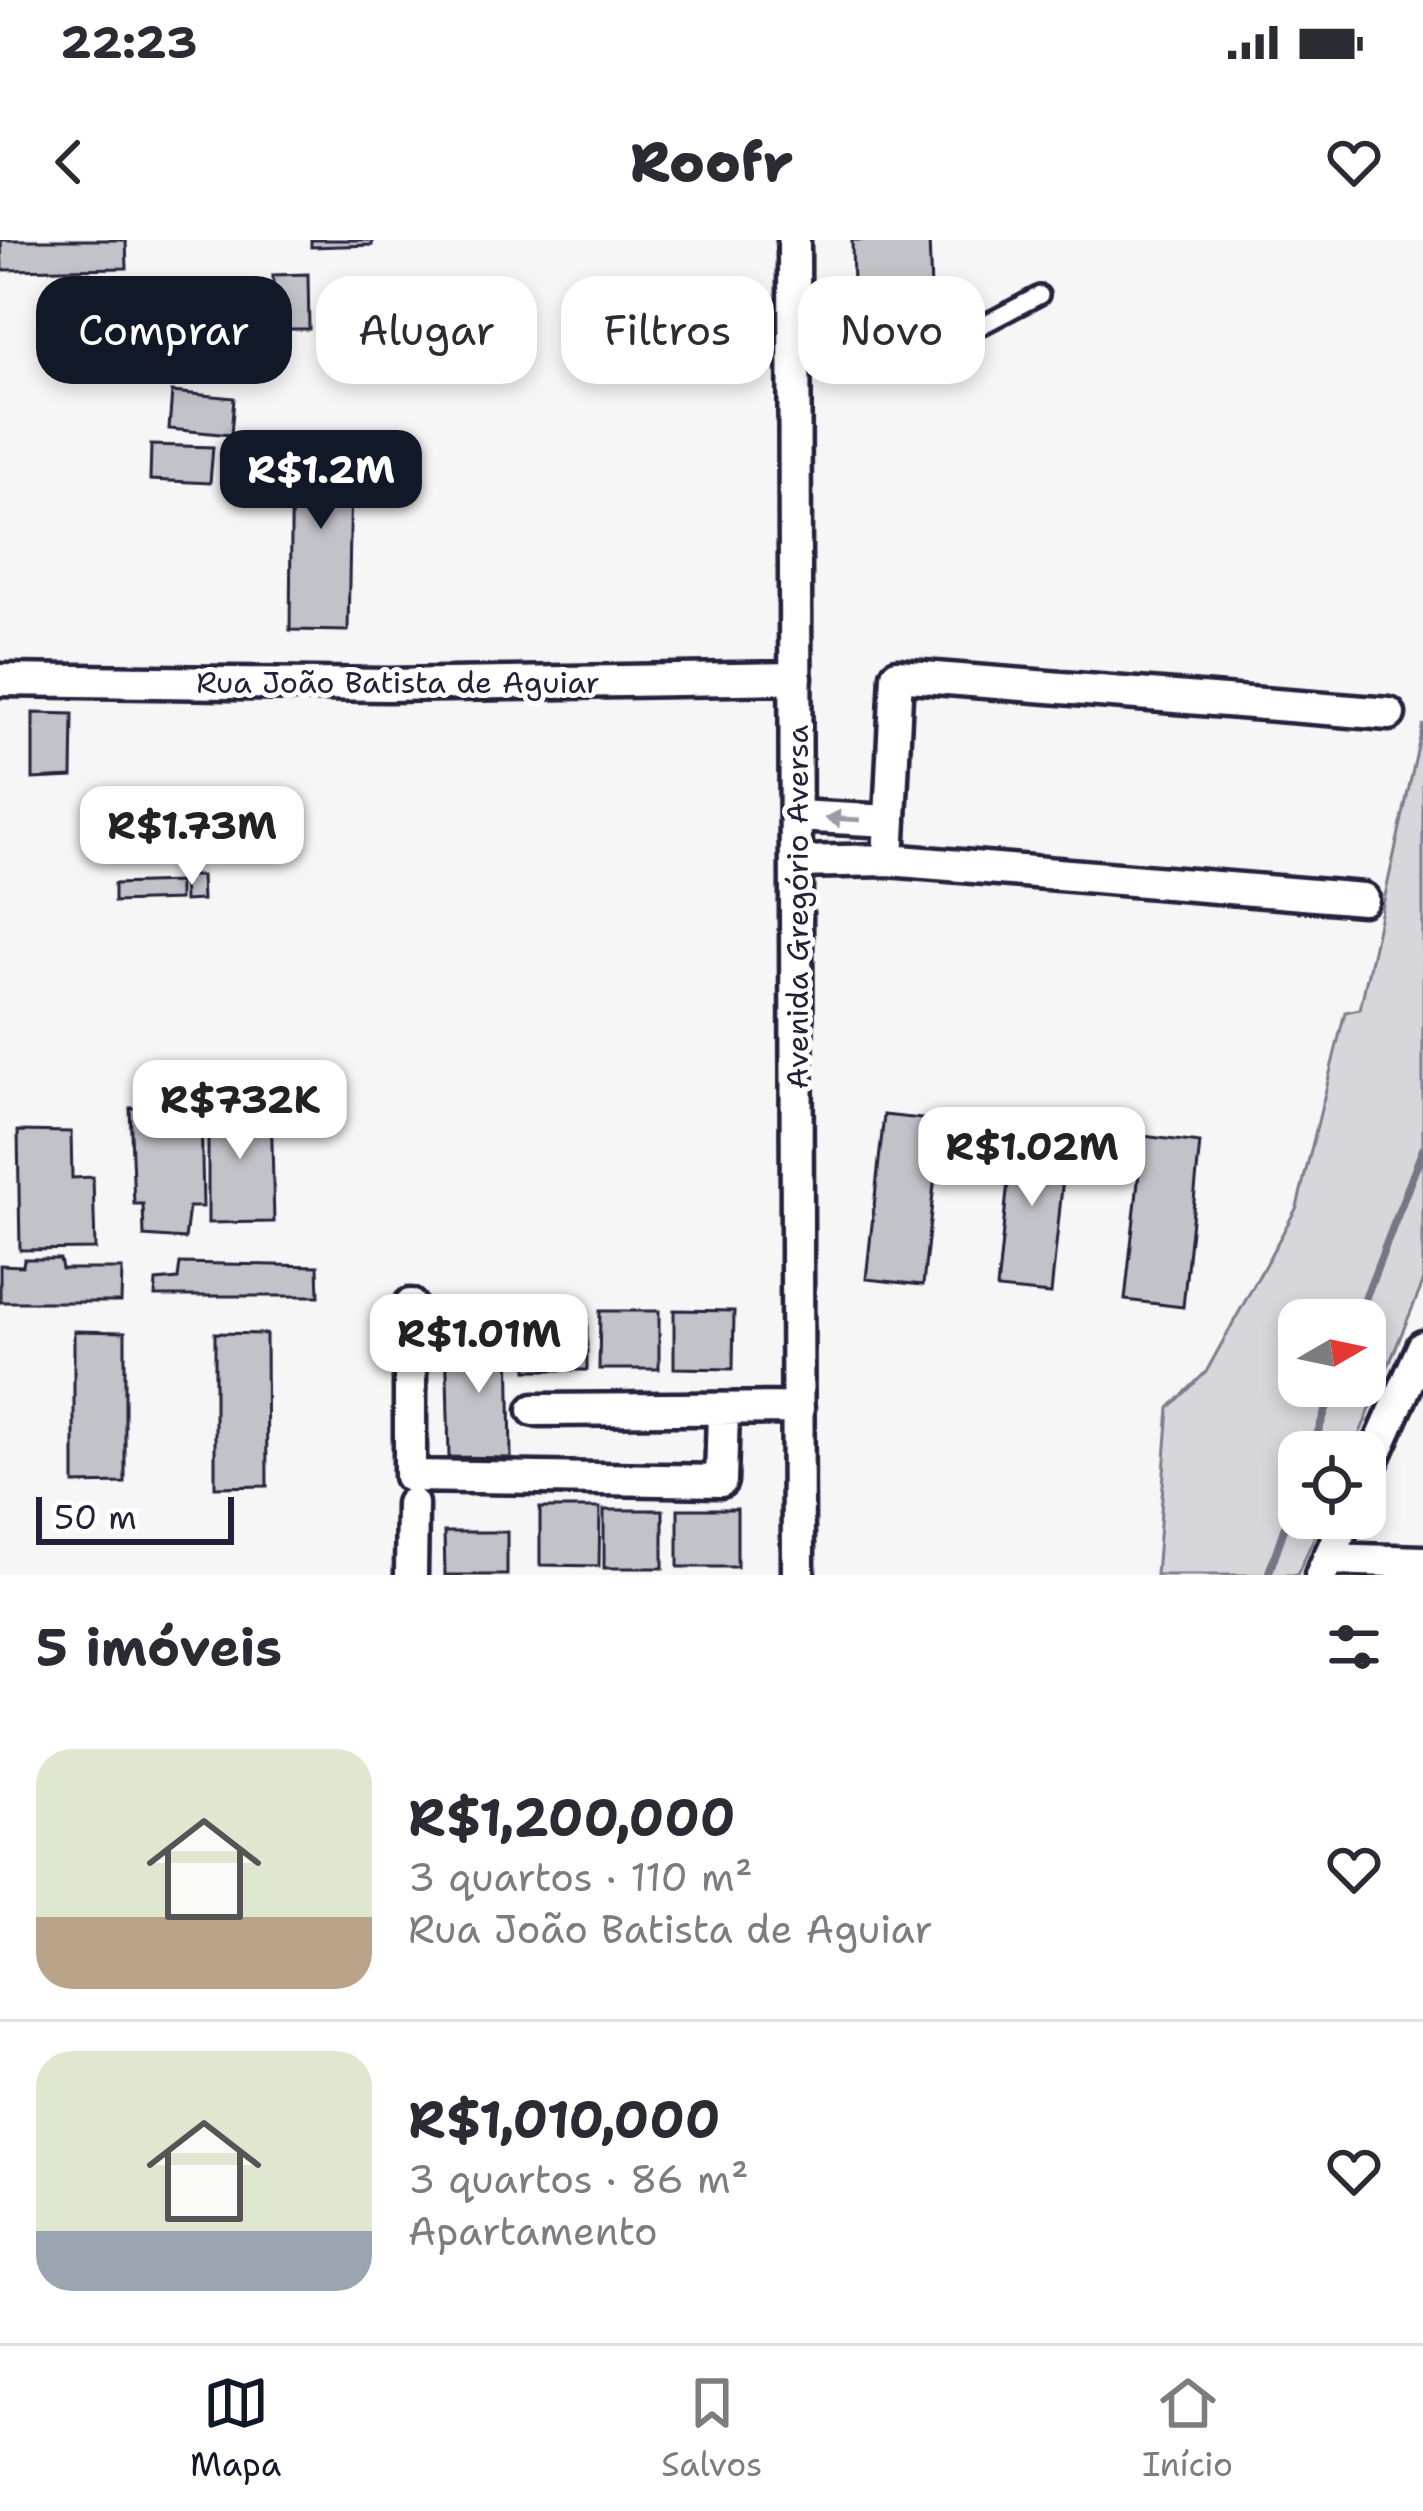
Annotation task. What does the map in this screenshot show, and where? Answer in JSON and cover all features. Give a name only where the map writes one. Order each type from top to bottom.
[{"type":"street","name":"Avenida Gregório Aversa","points":[[794,240],[798,1575]]},
{"type":"street","points":[[888,860],[897,675],[1389,714]]},
{"type":"street","name":"Rua João Batista de Aguiar","points":[[0,680],[388,685],[796,678]]},
{"type":"street","points":[[796,816],[890,821]]},
{"type":"street","points":[[797,862],[888,860],[1363,899]]},
{"type":"street","points":[[410,1305],[410,1476],[721,1481],[723,1411]]},
{"type":"street","points":[[1385,1431],[1423,1346]]},
{"type":"street","points":[[534,1410],[797,1408]]},
{"type":"street","points":[[411,1575],[412,1504]]},
{"type":"street","points":[[1337,1539],[1325,1567],[1423,1562]]},
{"type":"lane","points":[[795,352],[950,342],[1040,295]]},
{"type":"shaded area","points":[[1423,724],[1423,1283],[1386,1371],[1386,1299],[1278,1299],[1278,1407],[1371,1407],[1361,1431],[1278,1431],[1278,1539],[1313,1539],[1297,1575],[1156,1575],[1169,1408],[1206,1372],[1297,1207],[1345,1012],[1360,1009]]},
{"type":"building","points":[[1,240],[126,240],[127,268],[2,270]]},
{"type":"building","points":[[311,240],[372,240],[372,245],[311,247]]},
{"type":"building","points":[[852,240],[929,240],[930,276],[853,276]]},
{"type":"building","points":[[308,274],[309,329],[292,329],[292,276],[273,275]]},
{"type":"building","points":[[172,392],[234,398],[231,435],[169,429]]},
{"type":"building","points":[[292,434],[352,435],[348,631],[290,630]]},
{"type":"building","points":[[151,445],[213,447],[210,483],[150,480]]},
{"type":"building","points":[[33,713],[73,714],[72,777],[33,779]]},
{"type":"building","points":[[183,876],[201,876],[202,900],[184,901]]},
{"type":"building","points":[[179,882],[179,900],[114,902],[114,884]]},
{"type":"building","points":[[208,1101],[271,1101],[274,1222],[208,1223]]},
{"type":"building","points":[[201,1107],[203,1207],[189,1207],[185,1239],[144,1236],[143,1204],[134,1204],[130,1108]]},
{"type":"building","points":[[884,1115],[941,1121],[923,1285],[866,1279]]},
{"type":"building","points":[[1014,1123],[1068,1129],[1051,1294],[997,1289]]},
{"type":"building","points":[[18,1131],[71,1132],[72,1178],[93,1177],[95,1249],[20,1250]]},
{"type":"building","points":[[1143,1136],[1200,1143],[1183,1307],[1125,1300]]},
{"type":"building","points":[[24,1259],[60,1259],[62,1269],[122,1269],[121,1302],[0,1302],[0,1265],[23,1266]]},
{"type":"building","points":[[180,1263],[318,1266],[319,1296],[155,1296],[156,1281],[178,1279]]},
{"type":"building","points":[[674,1310],[734,1311],[733,1369],[674,1368]]},
{"type":"building","points":[[600,1311],[659,1311],[659,1369],[599,1369]]},
{"type":"building","points":[[528,1312],[587,1313],[587,1370],[527,1370]]},
{"type":"building","points":[[74,1331],[125,1332],[125,1483],[74,1484]]},
{"type":"building","points":[[215,1333],[266,1334],[267,1486],[215,1487]]},
{"type":"building","points":[[446,1334],[509,1334],[511,1458],[449,1457]]},
{"type":"building","points":[[540,1508],[600,1508],[599,1566],[540,1565]]},
{"type":"building","points":[[678,1509],[737,1509],[737,1567],[678,1567]]},
{"type":"building","points":[[604,1510],[663,1510],[663,1568],[604,1568]]},
{"type":"building","points":[[444,1532],[507,1532],[507,1575],[445,1575]]},
{"type":"waterway","points":[[1365,1299],[1423,1149]]},
{"type":"waterway","points":[[1318,1431],[1327,1407]]},
{"type":"waterway","points":[[1268,1575],[1281,1539]]}]
